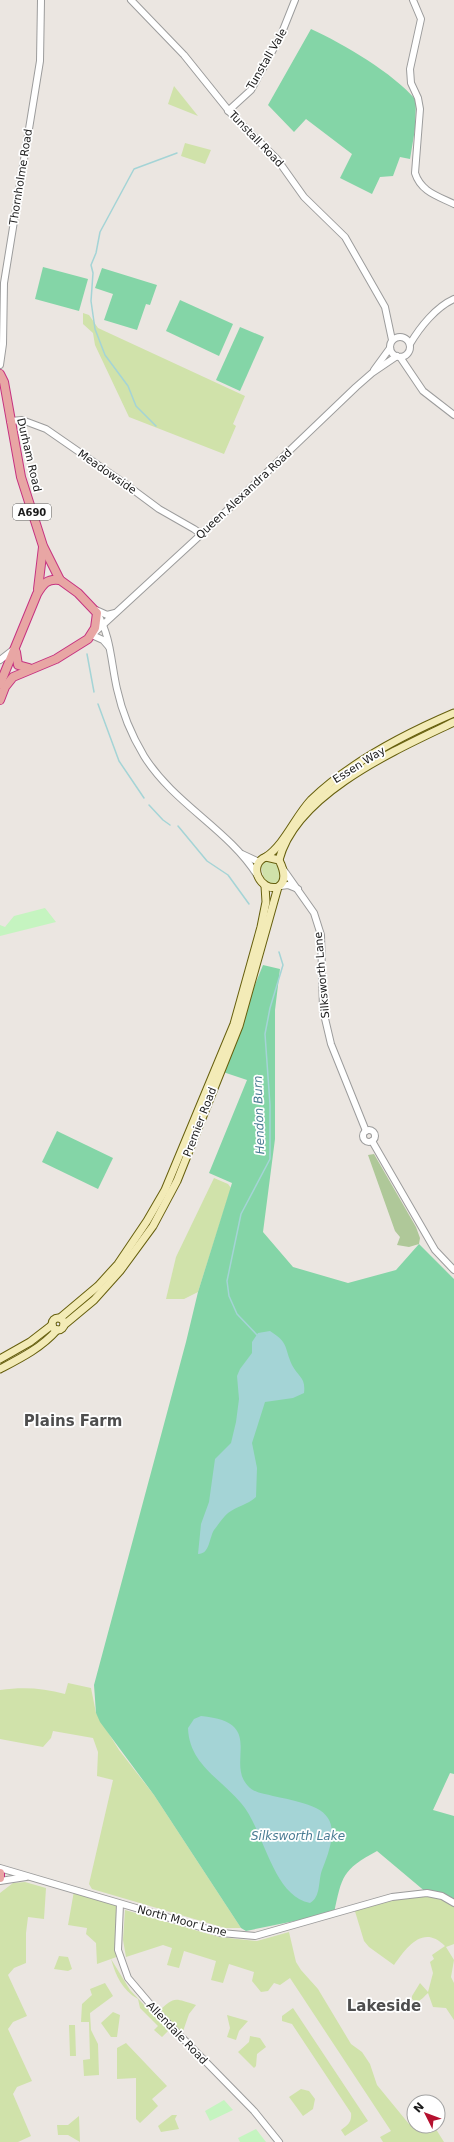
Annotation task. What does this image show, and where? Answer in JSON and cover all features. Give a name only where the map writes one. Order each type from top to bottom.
[{"type":"highway","name":"Durham Road","points":[[0,374],[3,379],[2,387],[21,478],[43,546],[51,565],[60,580],[96,611]]},
{"type":"highway","name":"Durham Road","points":[[37,594],[43,546]]},
{"type":"highway","name":"Durham Road","points":[[0,684],[2,673],[16,648],[37,594],[46,581],[54,579],[60,580]]},
{"type":"highway","points":[[0,700],[5,687],[13,677],[70,652],[93,634],[96,611]]},
{"type":"highway","points":[[16,648],[16,660],[18,665],[29,668]]},
{"type":"highway","points":[[2,673],[39,666]]},
{"type":"highway","points":[[0,1873],[0,1878]]},
{"type":"main road","name":"Essen Way","points":[[266,857],[275,850],[304,808],[325,787],[347,770],[396,742],[454,713]]},
{"type":"main road","name":"Essen Way","points":[[279,860],[281,849],[298,824],[311,809],[331,792],[378,759],[427,733],[454,722]]},
{"type":"main road","points":[[280,887],[273,889],[265,886],[258,877],[256,870],[259,862],[266,857],[279,860],[283,869]]},
{"type":"main road","name":"Premier Road","points":[[62,1322],[94,1300],[120,1272],[153,1226],[177,1181],[239,1026],[280,887],[284,880],[283,869]]},
{"type":"main road","name":"Premier Road","points":[[62,1322],[118,1264],[139,1234],[165,1190],[234,1024],[266,902],[265,886]]},
{"type":"main road","points":[[0,1359],[54,1328],[62,1329],[62,1322],[54,1319],[54,1328],[48,1340],[33,1351],[0,1368]]},
{"type":"street","name":"Thornholme Road","points":[[0,365],[4,283],[40,61],[41,0]]},
{"type":"street","name":"Tunstall Road","points":[[131,0],[184,55],[228,111],[277,159],[304,197],[345,237],[384,307],[391,328],[392,340]]},
{"type":"street","name":"Tunstall Vale","points":[[228,111],[251,90],[281,35],[295,0]]},
{"type":"street","points":[[413,0],[421,19],[410,69],[411,83],[418,98],[420,109],[415,173],[418,181],[426,190],[454,204]]},
{"type":"street","name":"Queen Alexandra Road","points":[[93,634],[104,626],[115,613],[372,373],[398,356],[408,353],[410,346],[420,328],[436,311],[454,299]]},
{"type":"street","points":[[391,328],[410,346],[409,368]]},
{"type":"street","name":"Queen Alexandra Road","points":[[372,373],[390,348],[392,340],[420,328]]},
{"type":"street","points":[[390,348],[409,368],[417,384],[423,391],[454,415]]},
{"type":"street","name":"Meadowside","points":[[10,421],[22,420],[46,430],[124,483],[159,509],[201,534]]},
{"type":"street","points":[[96,611],[107,615],[115,613]]},
{"type":"street","points":[[96,611],[104,626],[117,690],[136,742],[145,757],[164,784],[238,852],[258,877]]},
{"type":"street","points":[[93,634],[103,640],[109,647]]},
{"type":"street","points":[[0,660],[16,648]]},
{"type":"street","points":[[238,852],[259,862]]},
{"type":"street","name":"Silksworth Lane","points":[[283,869],[314,914],[321,935],[323,1010],[332,1048],[366,1131],[370,1130],[375,1133],[375,1139],[372,1141],[435,1250],[454,1270]]},
{"type":"street","points":[[280,887],[288,885],[298,889]]},
{"type":"street","name":"North Moor Lane","points":[[0,1868],[18,1872],[26,1877],[221,1933],[247,1936],[262,1934],[392,1897],[427,1893],[442,1896],[454,1903]]},
{"type":"street","name":"North Moor Lane","points":[[0,1881],[26,1877]]},
{"type":"street","name":"Allendale Road","points":[[120,1904],[119,1956],[128,1978],[156,2012],[254,2111],[279,2142]]},
{"type":"green space","points":[[311,29],[367,60],[395,80],[416,100],[415,129],[410,159],[400,157],[393,176],[380,177],[372,194],[340,178],[352,154],[306,119],[294,132],[268,105]]},
{"type":"green space","points":[[174,86],[198,116],[168,104]]},
{"type":"green space","points":[[185,143],[211,150],[205,164],[181,156]]},
{"type":"green space","points":[[43,267],[88,279],[79,311],[35,299]]},
{"type":"green space","points":[[102,268],[157,285],[150,305],[146,304],[137,330],[104,320],[113,294],[95,288]]},
{"type":"green space","points":[[180,300],[233,324],[219,356],[166,331]]},
{"type":"green space","points":[[83,313],[89,315],[98,328],[245,396],[233,424],[236,426],[224,454],[129,417],[95,345],[93,333],[83,324]]},
{"type":"green space","points":[[240,327],[264,337],[240,391],[216,380]]},
{"type":"green space","points":[[267,859],[274,863],[279,869],[280,876],[277,884],[269,885],[264,880],[261,866]]},
{"type":"green space","points":[[45,908],[56,922],[0,936],[0,925],[5,927],[14,916]]},
{"type":"green space","points":[[263,965],[280,969],[275,1010],[275,1139],[263,1232],[293,1267],[348,1283],[396,1270],[419,1244],[454,1279],[454,1774],[450,1773],[433,1810],[454,1816],[454,1904],[427,1893],[377,1851],[350,1869],[345,1875],[339,1890],[334,1913],[246,1931],[241,1928],[154,1795],[100,1722],[96,1713],[94,1685],[198,1292],[232,1183],[209,1173],[247,1080],[220,1071]]},
{"type":"green space","points":[[57,1131],[113,1158],[98,1189],[42,1162]]},
{"type":"green space","points":[[374,1154],[416,1227],[420,1238],[419,1244],[409,1247],[397,1245],[400,1237],[395,1231],[368,1155]]},
{"type":"green space","points":[[214,1178],[228,1184],[231,1188],[198,1292],[184,1299],[166,1299],[176,1257]]},
{"type":"green space","points":[[68,1683],[91,1688],[96,1713],[119,1750],[154,1795],[241,1928],[225,1928],[92,1889],[89,1884],[113,1780],[97,1776],[98,1752],[93,1738],[53,1731],[51,1738],[43,1747],[0,1739],[0,1690],[33,1689],[49,1690],[65,1694]]},
{"type":"green space","points":[[25,1882],[46,1888],[44,1919],[28,1917],[26,1933],[26,1963],[14,1968],[8,1975],[27,2016],[13,2022],[8,2029],[32,2081],[17,2087],[13,2094],[31,2136],[18,2142],[0,2142],[0,1893],[13,1883]]},
{"type":"green space","points":[[74,1891],[120,1904],[119,1956],[97,1964],[96,1943],[86,1934],[87,1928],[68,1925]]},
{"type":"green space","points":[[427,1893],[454,1903],[454,1944],[446,1947],[454,1960],[451,1977],[454,1983],[454,2020],[446,2008],[433,2007],[428,1993],[419,2001],[414,2001],[412,1999],[412,1996],[420,1983],[428,1992],[433,1973],[430,1962],[434,1959],[432,1955],[445,1946],[430,1937],[416,1940],[404,1951],[394,1965],[369,1947],[364,1941],[354,1908]]},
{"type":"green space","points":[[125,1910],[219,1937],[257,1941],[289,1932],[296,1962],[318,1989],[351,2044],[362,2052],[370,2064],[377,2085],[406,2120],[406,2134],[439,2134],[444,2142],[383,2142],[380,2137],[391,2131],[290,1978],[280,1985],[274,1983],[268,1991],[261,1992],[252,1981],[254,1972],[229,1964],[223,1983],[211,1980],[216,1961],[184,1951],[179,1968],[167,1965],[172,1948],[163,1945],[126,1957],[123,1940]]},
{"type":"green space","points":[[59,1956],[68,1957],[72,1969],[68,1971],[54,1969]]},
{"type":"green space","points":[[111,1959],[130,1990],[161,2023],[164,2020],[157,2013],[171,2001],[178,2000],[196,2005],[189,2014],[181,2037],[171,2028],[162,2037],[154,2030],[158,2026],[140,2008],[138,1999],[132,1995],[120,1982]]},
{"type":"green space","points":[[105,1983],[113,1996],[90,2013],[91,2030],[98,2044],[99,2075],[84,2076],[83,2060],[90,2059],[89,2022],[81,2022],[82,2004],[92,1995],[90,1989]]},
{"type":"green space","points":[[293,2008],[368,2121],[345,2136],[341,2130],[349,2123],[351,2113],[292,2024],[282,2021],[282,2016]]},
{"type":"green space","points":[[113,2012],[120,2015],[117,2037],[111,2037],[101,2023]]},
{"type":"green space","points":[[227,2015],[248,2021],[239,2031],[236,2040],[227,2037],[230,2028]]},
{"type":"green space","points":[[69,2025],[75,2025],[76,2056],[70,2056]]},
{"type":"green space","points":[[250,2036],[260,2038],[266,2047],[257,2054],[256,2066],[254,2068],[238,2052],[249,2042]]},
{"type":"green space","points":[[126,2043],[167,2086],[152,2099],[158,2106],[140,2123],[136,2119],[136,2078],[117,2079],[117,2048]]},
{"type":"green space","points":[[301,2089],[309,2091],[315,2099],[313,2109],[303,2116],[289,2097]]},
{"type":"green space","points":[[224,2100],[233,2110],[210,2121],[205,2111]]},
{"type":"green space","points":[[172,2115],[177,2115],[175,2119],[179,2129],[161,2132],[158,2126]]},
{"type":"green space","points":[[79,2116],[80,2142],[68,2135],[58,2135],[57,2125],[68,2125]]},
{"type":"green space","points":[[256,2129],[266,2142],[240,2142],[238,2138]]},
{"type":"water","points":[[270,1331],[283,1342],[294,1369],[303,1380],[304,1393],[293,1398],[265,1402],[252,1443],[257,1468],[256,1497],[226,1515],[212,1533],[207,1549],[198,1554],[201,1524],[209,1502],[215,1459],[231,1443],[236,1422],[239,1399],[237,1376],[240,1369],[252,1353],[252,1342],[258,1333]]},
{"type":"water","name":"Silksworth Lake","points":[[201,1716],[221,1720],[233,1726],[239,1734],[241,1744],[240,1766],[242,1776],[250,1788],[260,1793],[306,1804],[318,1809],[326,1815],[331,1824],[332,1836],[329,1851],[321,1874],[318,1893],[314,1900],[310,1903],[297,1898],[286,1888],[270,1860],[249,1814],[233,1794],[207,1770],[194,1752],[190,1741],[188,1728],[194,1719]]},
{"type":"waterway","name":"Hendon Burn","points":[[156,426],[136,406],[128,386],[105,355],[95,329],[91,301],[93,273],[91,265],[96,253],[100,232],[134,169],[177,153]]},
{"type":"waterway","name":"Hendon Burn","points":[[87,654],[94,692]]},
{"type":"waterway","name":"Hendon Burn","points":[[98,704],[119,761],[144,798]]},
{"type":"waterway","name":"Hendon Burn","points":[[149,805],[163,820],[170,825]]},
{"type":"waterway","name":"Hendon Burn","points":[[178,826],[207,861],[228,875],[249,904]]},
{"type":"waterway","name":"Hendon Burn","points":[[257,1335],[237,1314],[229,1296],[227,1281],[241,1214],[270,1159],[270,1105],[265,1034],[270,1008],[283,965],[279,952]]},
{"type":"district","name":"Plains Farm","points":[[73,1421]]},
{"type":"district","name":"Lakeside","points":[[384,2006]]}]
